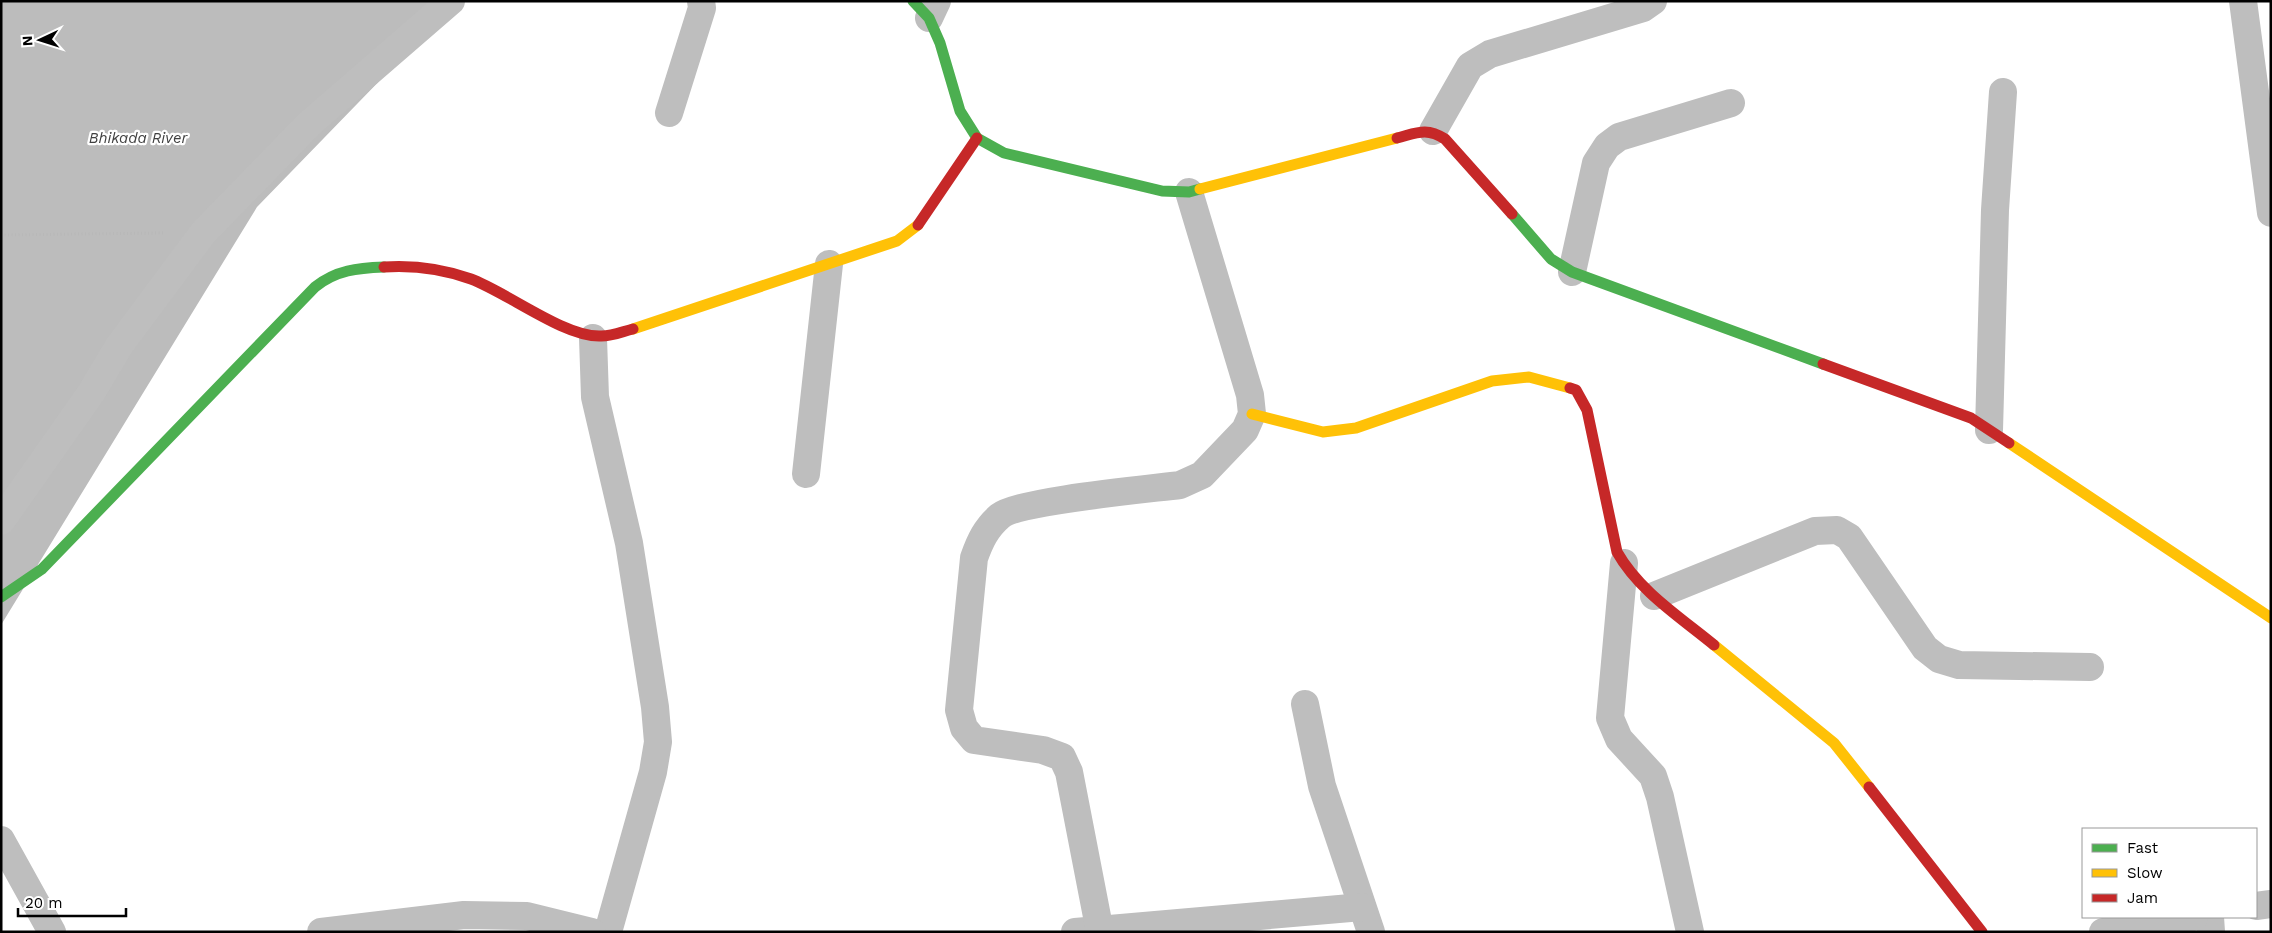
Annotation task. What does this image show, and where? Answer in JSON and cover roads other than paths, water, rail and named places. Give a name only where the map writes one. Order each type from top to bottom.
[{"type":"street","points":[[1,520],[91,393],[119,346],[203,233],[309,124],[452,1]]},
{"type":"street","points":[[669,113],[702,8],[701,1]]},
{"type":"street","points":[[1433,131],[1470,66],[1490,54],[1643,8],[1653,1]]},
{"type":"street","points":[[2243,1],[2264,105],[2271,213]]},
{"type":"street","points":[[926,7],[940,43],[960,111],[978,138],[1004,153],[1162,191],[1189,192],[1423,131],[1433,131],[1445,139],[1551,259],[1572,272],[1954,410],[1971,418],[2271,618]]},
{"type":"street","points":[[1989,430],[1995,210],[2003,92]]},
{"type":"street","points":[[1572,272],[1596,163],[1607,146],[1619,137],[1732,103]]},
{"type":"street","points":[[1,597],[42,569],[298,303],[328,277],[354,268],[388,266],[440,268],[480,282],[578,334],[593,338],[610,336],[897,241],[916,227],[978,138]]},
{"type":"street","points":[[1189,192],[1250,395],[1252,414],[1245,430],[1202,475],[1180,485],[1028,506],[1001,515],[982,535],[974,558],[959,710],[964,728],[974,740],[1043,750],[1062,757],[1069,772],[1092,931],[1366,919],[1322,786],[1305,704]]},
{"type":"street","points":[[806,474],[829,264]]},
{"type":"street","points":[[593,338],[595,397],[629,543],[655,706],[658,742],[653,772],[608,932]]},
{"type":"street","points":[[1252,414],[1323,432],[1356,428],[1492,381],[1529,377],[1558,383],[1576,390],[1587,410],[1618,552],[1638,582],[1834,743],[1982,932]]},
{"type":"street","points":[[1654,596],[1815,531],[1837,530],[1849,537],[1925,648],[1939,659],[1959,665],[2090,667]]},
{"type":"street","points":[[1624,563],[1610,718],[1619,739],[1653,776],[1660,797],[1690,932]]},
{"type":"street","points":[[1,840],[52,932]]},
{"type":"street","points":[[2257,906],[2271,904]]},
{"type":"street","points":[[321,932],[473,915],[527,916],[592,932]]},
{"type":"street","points":[[2103,932],[2188,918]]},
{"type":"street","points":[[2210,918],[2211,932]]},
{"type":"water","name":"Bhikada River","points":[[1,1],[457,1],[257,207],[1,625]]}]
